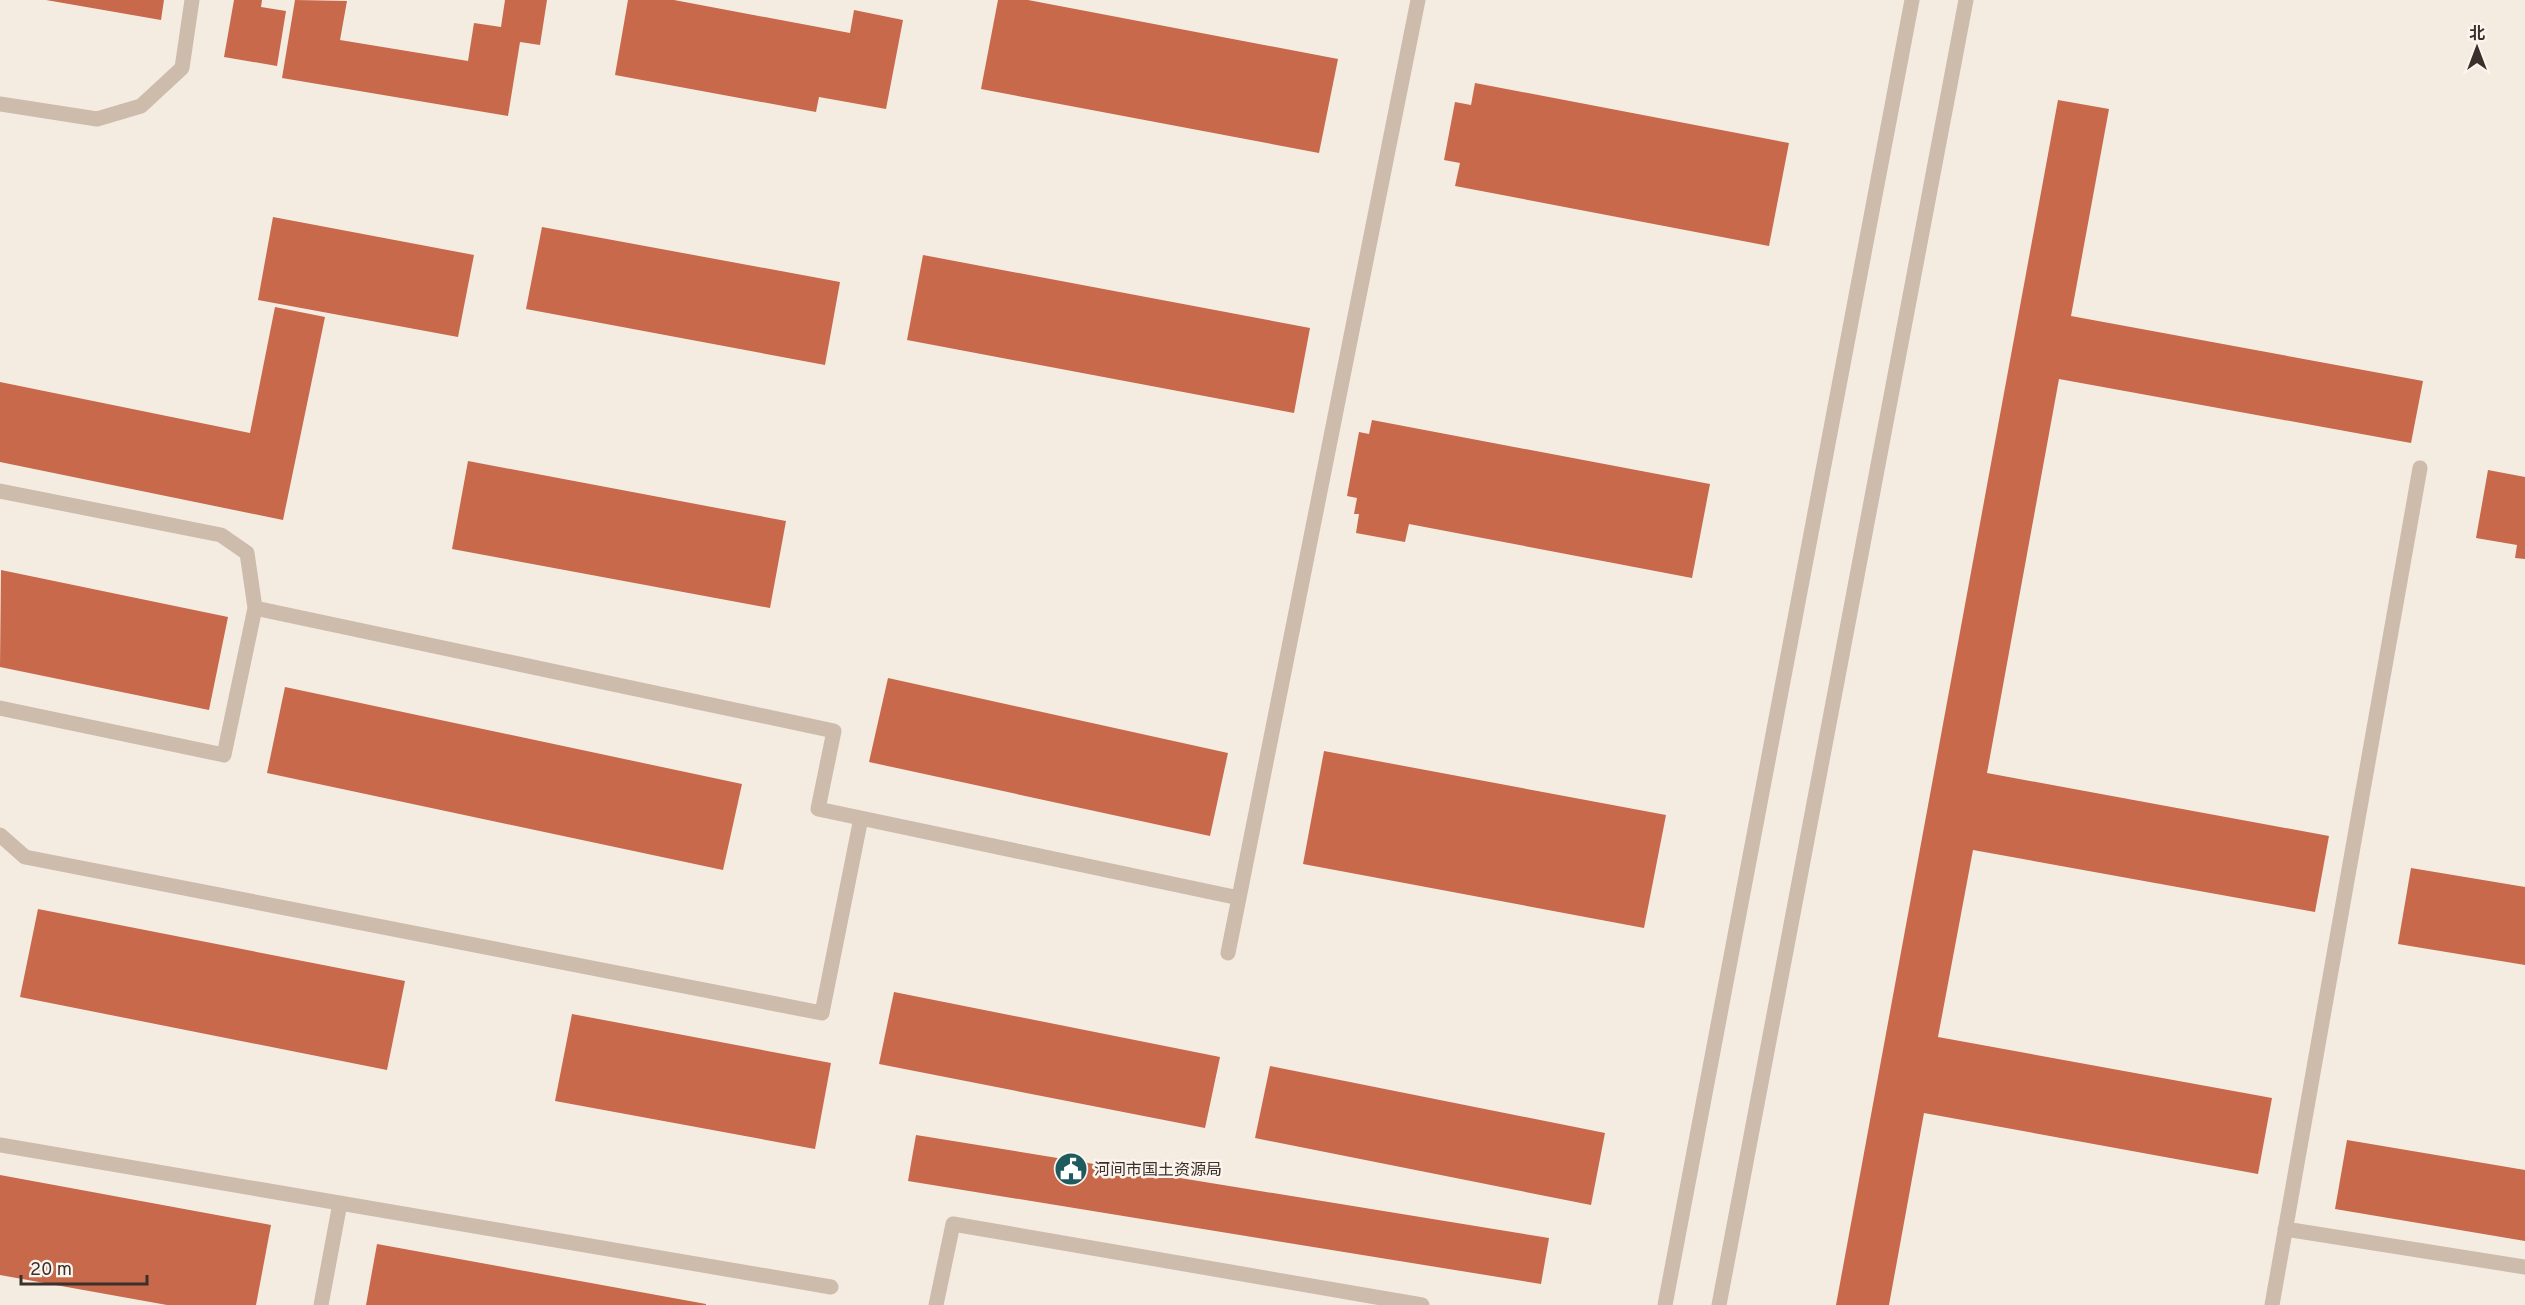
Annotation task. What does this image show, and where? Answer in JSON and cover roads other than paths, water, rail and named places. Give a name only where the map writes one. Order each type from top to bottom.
[{"type":"street","points":[[0,104],[97,118],[141,106],[182,68],[192,0]]},
{"type":"street","points":[[1228,953],[1418,0]]},
{"type":"street","points":[[1665,1305],[1912,0]]},
{"type":"street","points":[[1719,1305],[1966,0]]},
{"type":"street","points":[[2272,1305],[2421,468]]},
{"type":"street","points":[[0,491],[221,535],[248,553],[255,608],[224,755],[0,708]]},
{"type":"street","points":[[255,608],[834,731],[818,809],[1239,898]]},
{"type":"street","points":[[0,835],[25,856],[822,1013],[861,818]]},
{"type":"street","points":[[0,1144],[831,1287]]},
{"type":"street","points":[[321,1305],[339,1203]]},
{"type":"street","points":[[936,1305],[953,1224],[1422,1305]]},
{"type":"street","points":[[2285,1229],[2525,1267]]},
{"type":"place","name":"河间市国土资源局","points":[[1071,1169]]}]
